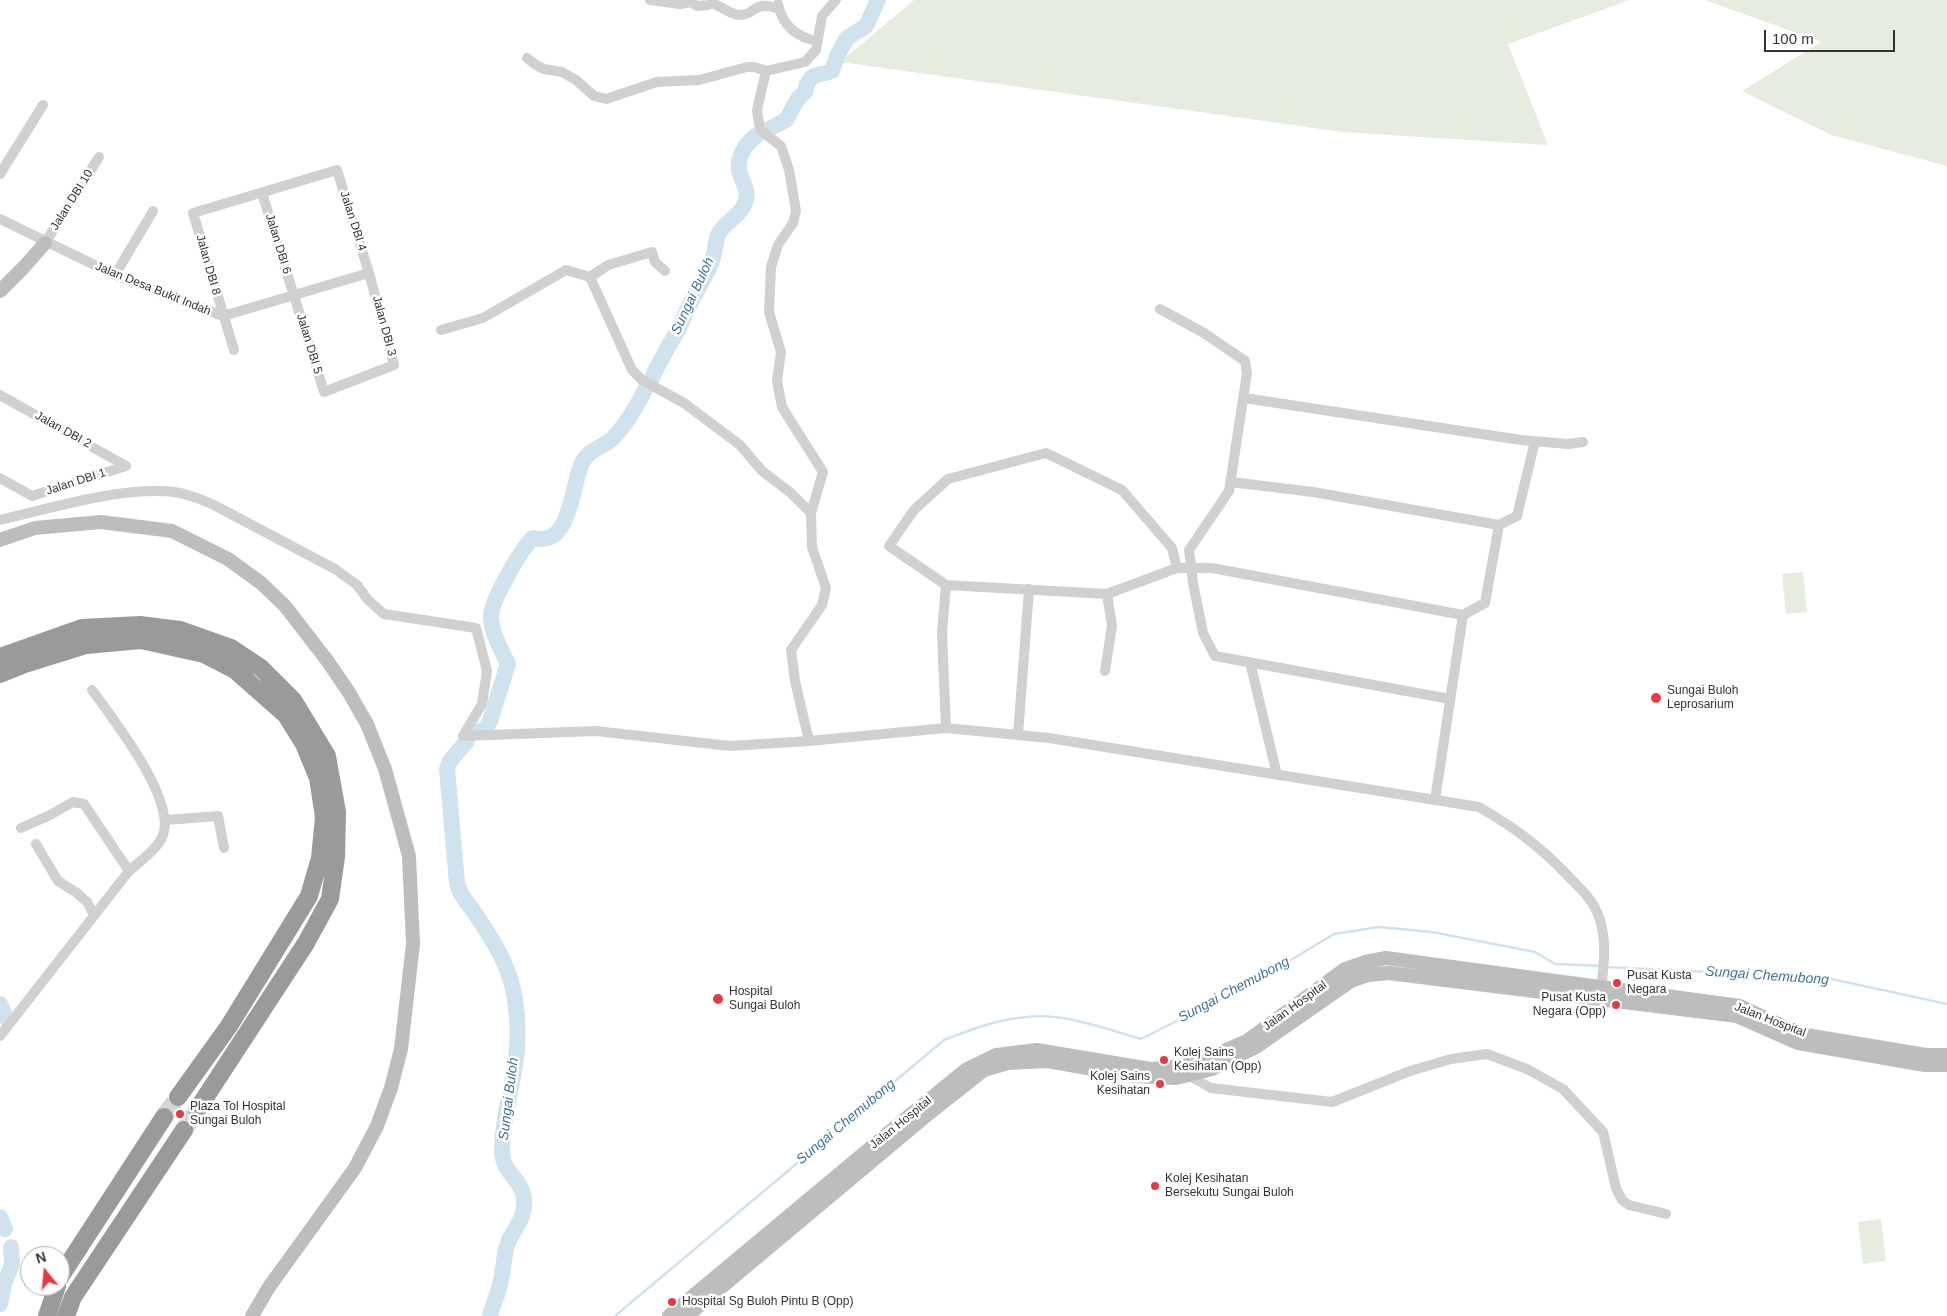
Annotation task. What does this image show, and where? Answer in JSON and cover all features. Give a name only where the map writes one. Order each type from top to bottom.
[{"type":"highway","points":[[0,657],[21,657],[84,636],[140,625],[180,630],[231,648],[262,668],[293,700],[327,756],[337,812],[336,857],[330,899],[306,943],[197,1110]]},
{"type":"highway","points":[[84,636],[141,640],[204,654],[235,670],[286,716],[304,744],[318,778],[324,817],[320,858],[309,896],[229,1026],[178,1097]]},
{"type":"highway","points":[[0,674],[21,657]]},
{"type":"highway","points":[[70,1262],[164,1117]]},
{"type":"highway","points":[[66,1316],[73,1297],[184,1130]]},
{"type":"highway","points":[[103,1210],[122,1224]]},
{"type":"highway","points":[[47,1316],[54,1296]]},
{"type":"main road","points":[[0,291],[45,242]]},
{"type":"main road","points":[[0,540],[35,528],[102,522],[172,531],[228,559],[261,583],[285,606],[326,659],[348,691],[367,724],[385,769],[409,856],[413,944],[401,1049],[391,1088],[376,1126],[355,1168],[269,1287],[252,1316]]},
{"type":"main road","name":"Jalan Hospital","points":[[687,1316],[932,1111],[984,1070],[1008,1063],[1047,1061],[1134,1076],[1176,1078],[1185,1070],[1247,1041],[1345,969],[1364,962],[1386,958],[1601,988],[1737,1016],[1799,1038],[1925,1065],[1947,1065]]},
{"type":"main road","name":"Jalan Hospital","points":[[1799,1038],[1926,1055],[1947,1055]]},
{"type":"main road","name":"Jalan Hospital","points":[[669,1316],[967,1069],[996,1055],[1037,1050],[1150,1069],[1185,1070]]},
{"type":"street","points":[[650,0],[680,4],[690,2],[697,6],[712,3],[736,15],[743,15],[749,12],[754,4],[769,2],[778,4],[786,26],[806,39],[818,41]]},
{"type":"street","points":[[527,58],[544,70],[562,72],[576,80],[594,96],[606,99],[657,82],[699,80],[754,66],[766,71],[805,62],[816,50],[822,16],[836,0]]},
{"type":"street","points":[[766,71],[757,110],[760,130],[781,146],[789,170],[796,211],[793,224],[778,245],[771,267],[769,312],[781,352],[777,381],[782,407],[822,472],[811,513],[812,547],[826,588],[822,605],[791,650],[795,681],[809,741]]},
{"type":"street","points":[[0,174],[43,105]]},
{"type":"street","name":"Jalan DBI 10","points":[[45,242],[99,158]]},
{"type":"street","name":"Jalan DBI 4","points":[[262,192],[337,170],[370,273]]},
{"type":"street","name":"Jalan DBI 8","points":[[234,350],[193,214],[262,192]]},
{"type":"street","name":"Jalan DBI 6","points":[[262,192],[294,295]]},
{"type":"street","points":[[115,275],[153,211]]},
{"type":"street","name":"Jalan Desa Bukit Indah","points":[[0,219],[115,275],[223,316],[370,273]]},
{"type":"street","points":[[590,277],[608,265],[652,252],[655,262],[665,271]]},
{"type":"street","points":[[441,330],[483,318],[566,270],[590,277],[632,370],[642,380],[684,403],[740,445],[762,471],[791,493],[811,513]]},
{"type":"street","name":"Jalan DBI 3","points":[[324,392],[394,365],[370,273]]},
{"type":"street","name":"Jalan DBI 5","points":[[294,295],[324,392]]},
{"type":"street","points":[[1160,309],[1204,334],[1244,361],[1247,373],[1229,491],[1189,550],[1203,633],[1215,656],[1450,699]]},
{"type":"street","name":"Jalan DBI 2","points":[[0,395],[126,466]]},
{"type":"street","points":[[1244,398],[1443,429],[1535,441],[1568,444],[1583,442]]},
{"type":"street","points":[[1230,482],[1313,492],[1499,525],[1517,516],[1535,441]]},
{"type":"street","points":[[1177,568],[1172,548],[1122,490],[1046,453],[948,479],[914,510],[889,546],[946,585],[1107,594],[1177,568],[1212,568],[1463,615],[1485,603],[1499,525]]},
{"type":"street","name":"Jalan DBI 1","points":[[0,478],[32,496],[126,466]]},
{"type":"street","points":[[0,520],[90,499],[146,492],[176,492],[194,496],[212,504],[335,569],[357,585],[368,600],[384,614],[476,628],[487,671],[482,704],[463,736],[596,731],[730,746],[809,741],[946,728],[1049,738],[1479,807],[1513,827],[1548,855],[1593,904],[1600,919],[1606,955],[1601,988]]},
{"type":"street","points":[[946,585],[942,633],[946,728]]},
{"type":"street","points":[[1018,735],[1029,589]]},
{"type":"street","points":[[1105,671],[1112,626],[1107,594]]},
{"type":"street","points":[[1435,800],[1463,615]]},
{"type":"street","points":[[1250,662],[1277,775]]},
{"type":"street","points":[[0,1036],[129,871],[152,850],[163,836],[166,820],[148,774],[134,748],[92,690]]},
{"type":"street","points":[[21,828],[73,802],[84,804],[129,871]]},
{"type":"street","points":[[166,820],[218,816],[224,848]]},
{"type":"street","points":[[36,844],[58,881],[87,902],[94,915]]},
{"type":"street","points":[[1185,1070],[1211,1088],[1332,1102],[1410,1071],[1451,1059],[1486,1054],[1527,1069],[1563,1089],[1603,1132],[1616,1188],[1622,1200],[1629,1205],[1666,1214]]},
{"type":"shaded area","points":[[914,0],[1630,0],[1508,44],[1548,145],[1343,132],[840,62]]},
{"type":"shaded area","points":[[1705,0],[1947,0],[1947,166],[1831,135],[1742,91],[1821,42]]},
{"type":"shaded area","points":[[1803,572],[1807,612],[1786,614],[1782,574]]},
{"type":"shaded area","points":[[1881,1219],[1886,1261],[1863,1264],[1858,1222]]},
{"type":"waterway","name":"Sungai Buloh","points":[[826,73],[832,71],[837,56],[847,38],[866,26],[878,0]]},
{"type":"waterway","name":"Sungai Buloh","points":[[769,129],[786,120],[797,100],[805,92],[807,84],[812,77],[820,74]]},
{"type":"waterway","name":"Sungai Buloh","points":[[651,380],[710,266],[720,231],[743,207],[747,194],[740,174],[740,157],[745,147],[757,135]]},
{"type":"waterway","name":"Sungai Buloh","points":[[478,732],[486,728],[490,721],[508,664],[497,641],[491,622],[492,609],[501,588],[521,553],[533,538],[546,539],[556,534],[568,512],[578,473],[585,458],[612,439],[631,415],[646,388]]},
{"type":"waterway","name":"Sungai Buloh","points":[[467,741],[450,761],[447,769],[457,883],[462,895],[492,940],[502,959],[507,969],[515,998],[517,1047],[505,1118],[502,1151],[503,1160],[521,1187],[524,1195],[522,1216],[506,1248],[498,1292],[490,1316]]},
{"type":"waterway","name":"Sungai Chemubong","points":[[615,1316],[944,1040],[972,1029],[1017,1018],[1048,1016],[1083,1022],[1141,1039],[1256,981],[1334,934],[1379,927],[1432,932],[1535,952],[1555,964],[1601,966]]},
{"type":"waterway","name":"Sungai Chemubong","points":[[1607,967],[1827,978],[1947,1004]]},
{"type":"waterway","points":[[0,1004],[6,1018]]},
{"type":"waterway","points":[[0,1217],[5,1229]]},
{"type":"waterway","points":[[0,1304],[4,1284],[12,1265],[11,1247]]},
{"type":"tunnel","points":[[164,1117],[178,1097]]},
{"type":"tunnel","points":[[184,1130],[197,1110]]},
{"type":"place","name":"Sungai Buloh Leprosarium","points":[[1656,698]]},
{"type":"place","name":"Pusat Kusta Negara","points":[[1617,983]]},
{"type":"place","name":"Hospital Sungai Buloh","points":[[718,999]]},
{"type":"place","name":"Pusat Kusta Negara (Opp)","points":[[1616,1005]]},
{"type":"place","name":"Kolej Sains Kesihatan (Opp)","points":[[1164,1060]]},
{"type":"place","name":"Kolej Sains Kesihatan","points":[[1160,1084]]},
{"type":"place","name":"Plaza Tol Hospital Sungai Buloh","points":[[180,1114]]},
{"type":"place","name":"Kolej Kesihatan Bersekutu Sungai Buloh","points":[[1155,1186]]},
{"type":"place","name":"Hospital Sg Buloh Pintu B (Opp)","points":[[672,1302]]}]
